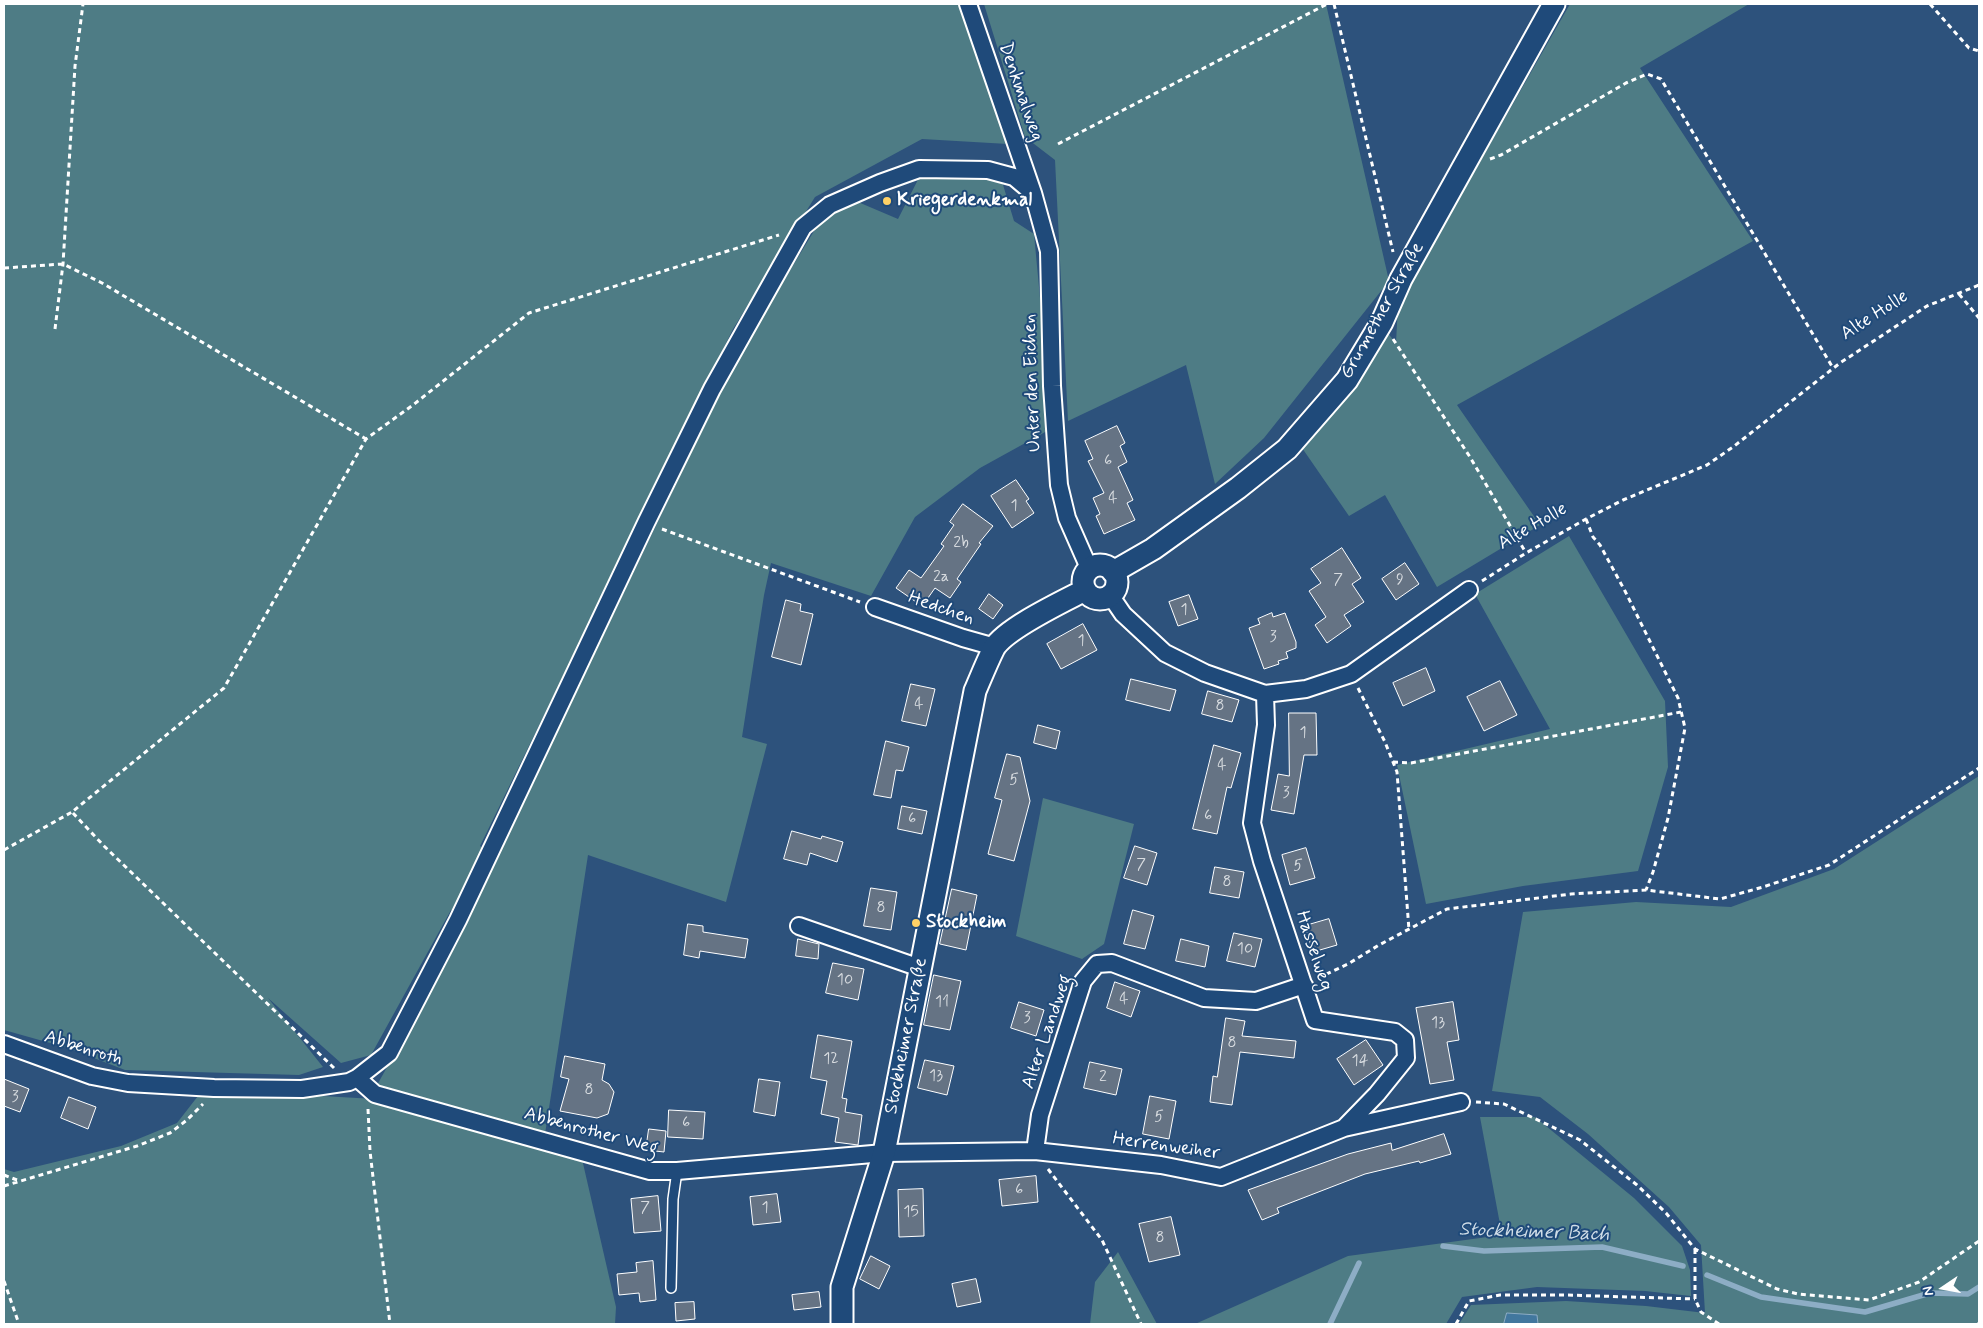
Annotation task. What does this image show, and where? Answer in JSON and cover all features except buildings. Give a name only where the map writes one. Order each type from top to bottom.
[{"type":"street","name":"Denkmalweg","points":[[968,4],[1033,193]]},
{"type":"street","name":"Grumether Straße","points":[[1113,572],[1168,538],[1238,488],[1287,449],[1347,380],[1382,322],[1401,279],[1554,4]]},
{"type":"street","points":[[353,1080],[389,1053],[458,920],[646,523],[712,389],[803,227],[830,205],[880,183],[919,169],[988,170],[1014,177],[1033,193]]},
{"type":"street","name":"Unter den Eichen","points":[[1033,193],[1049,252],[1052,386],[1059,485],[1067,518],[1089,568]]},
{"type":"street","points":[[1098,565],[1106,566],[1113,572],[1116,579],[1116,587],[1110,595],[1098,599],[1091,596],[1085,590],[1083,580],[1089,568],[1098,565]]},
{"type":"street","name":"Stockheimer Straße","points":[[842,1324],[842,1287],[884,1153],[975,691],[995,646],[1043,612],[1085,590]]},
{"type":"street","points":[[1110,595],[1124,614],[1166,653],[1205,673],[1265,694],[1306,689],[1351,674],[1469,590]]},
{"type":"street","name":"Hedchen","points":[[875,607],[963,638],[995,646]]},
{"type":"street","name":"Hasselweg","points":[[1265,694],[1266,725],[1252,823],[1262,861],[1315,1020],[1395,1032],[1405,1040],[1406,1058],[1377,1094],[1344,1128]]},
{"type":"street","points":[[799,926],[920,968]]},
{"type":"street","name":"Alter Landweg","points":[[1035,1151],[1040,1115],[1082,982],[1097,964],[1112,963],[1204,998],[1256,1001],[1304,985]]},
{"type":"street","name":"Abbenroth","points":[[4,1044],[92,1076],[128,1083],[214,1088],[302,1088],[353,1080]]},
{"type":"street","name":"Abbenrother Weg","points":[[353,1080],[375,1094],[650,1171],[678,1171],[884,1153]]},
{"type":"street","name":"Herrenweiher","points":[[884,1153],[1035,1151],[1161,1166],[1221,1177],[1344,1128],[1461,1102]]},
{"type":"lane","points":[[672,1288],[673,1199],[678,1171]]},
{"type":"path","points":[[55,329],[63,264],[75,66],[84,4]]},
{"type":"path","points":[[1058,144],[1327,4]]},
{"type":"path","points":[[1334,4],[1382,212],[1401,279]]},
{"type":"path","points":[[1930,4],[1969,48],[1979,51]]},
{"type":"path","points":[[1463,168],[1501,155],[1626,83],[1647,74],[1661,79],[1833,368]]},
{"type":"path","points":[[4,850],[72,812],[224,688],[366,439],[413,405],[529,314],[803,227]]},
{"type":"path","points":[[4,268],[63,264],[102,283],[366,439]]},
{"type":"path","name":"Alte Holle","points":[[1469,590],[1526,552],[1586,519],[1623,500],[1707,464],[1733,447],[1833,368],[1927,306],[1979,285]]},
{"type":"path","points":[[1959,294],[1979,318]]},
{"type":"path","points":[[1382,322],[1470,457],[1526,552]]},
{"type":"path","points":[[1586,519],[1593,537],[1600,545],[1670,681],[1678,698],[1685,728],[1668,818],[1646,890]]},
{"type":"path","points":[[646,523],[875,607]]},
{"type":"path","points":[[1351,674],[1385,742],[1397,772],[1409,930]]},
{"type":"path","points":[[1393,762],[1411,763],[1681,712]]},
{"type":"path","points":[[1304,985],[1348,964],[1379,945],[1447,909],[1571,894],[1646,890],[1720,899],[1763,887],[1830,865],[1979,768]]},
{"type":"path","points":[[72,812],[111,853],[353,1080],[368,1102],[370,1151],[390,1324]]},
{"type":"path","points":[[4,1186],[137,1146],[170,1132],[187,1120],[206,1102],[214,1088]]},
{"type":"path","points":[[1461,1102],[1504,1104],[1580,1140],[1637,1185],[1666,1212],[1695,1249],[1777,1289],[1798,1294],[1868,1300],[1919,1282],[1979,1241]]},
{"type":"path","points":[[1035,1151],[1102,1240],[1141,1324]]},
{"type":"path","points":[[4,1175],[18,1181]]},
{"type":"path","points":[[1695,1249],[1695,1299],[1702,1312],[1719,1324]]},
{"type":"path","points":[[4,1281],[19,1324]]},
{"type":"path","points":[[1456,1324],[1469,1301],[1500,1295],[1695,1299]]},
{"type":"green space","points":[[4,4],[959,4],[1008,144],[922,139],[815,197],[733,329],[480,846],[496,858],[738,355],[830,205],[858,202],[898,219],[928,160],[997,165],[1014,221],[1034,234],[1042,319],[1047,431],[980,468],[915,517],[871,596],[771,563],[764,595],[742,737],[767,744],[726,902],[588,855],[545,1134],[376,1087],[470,917],[451,910],[371,1055],[341,1063],[268,998],[323,1067],[299,1075],[125,1070],[68,1048],[4,1030]]},
{"type":"green space","points":[[984,4],[1326,4],[1389,281],[1264,438],[1215,484],[1186,365],[1068,421],[1055,160],[1025,137]]},
{"type":"green space","points":[[1570,4],[1749,4],[1640,68],[1753,241],[1457,405],[1540,525],[1437,587],[1385,495],[1349,516],[1300,445],[1386,331],[1396,343],[1398,305]]},
{"type":"green space","points":[[1569,536],[1665,701],[1668,767],[1638,871],[1523,886],[1426,904],[1397,765],[1550,729],[1475,594]]},
{"type":"green space","points":[[1979,776],[1979,1324],[1538,1324],[1536,1315],[1507,1314],[1504,1324],[1459,1324],[1471,1305],[1566,1301],[1646,1306],[1705,1313],[1701,1245],[1669,1207],[1588,1134],[1540,1097],[1492,1091],[1523,912],[1636,902],[1731,907],[1834,869]]},
{"type":"green space","points":[[1043,798],[1134,824],[1104,944],[1082,959],[1016,936]]},
{"type":"green space","points":[[234,1091],[375,1099],[582,1159],[616,1307],[615,1324],[4,1324],[4,1169],[14,1172],[121,1146],[177,1123],[198,1096]]},
{"type":"green space","points":[[1480,1117],[1535,1117],[1634,1198],[1682,1246],[1690,1270],[1691,1296],[1645,1291],[1537,1287],[1462,1297],[1446,1324],[1195,1324],[1348,1256],[1502,1235]]},
{"type":"green space","points":[[1118,1252],[1157,1324],[1090,1324],[1095,1282]]},
{"type":"water","points":[[1507,1313],[1537,1315],[1538,1324],[1504,1324]]},
{"type":"waterway","name":"Stockheimer Bach","points":[[1443,1246],[1484,1251],[1602,1247],[1683,1266]]},
{"type":"waterway","name":"Stockheimer Bach","points":[[1330,1324],[1359,1263]]},
{"type":"waterway","name":"Stockheimer Bach","points":[[1707,1275],[1761,1297],[1865,1312],[1930,1293],[1968,1294],[1979,1287]]},
{"type":"place","name":"Kriegerdenkmal","points":[[887,201]]},
{"type":"place","name":"Stockheim","points":[[916,923]]}]
